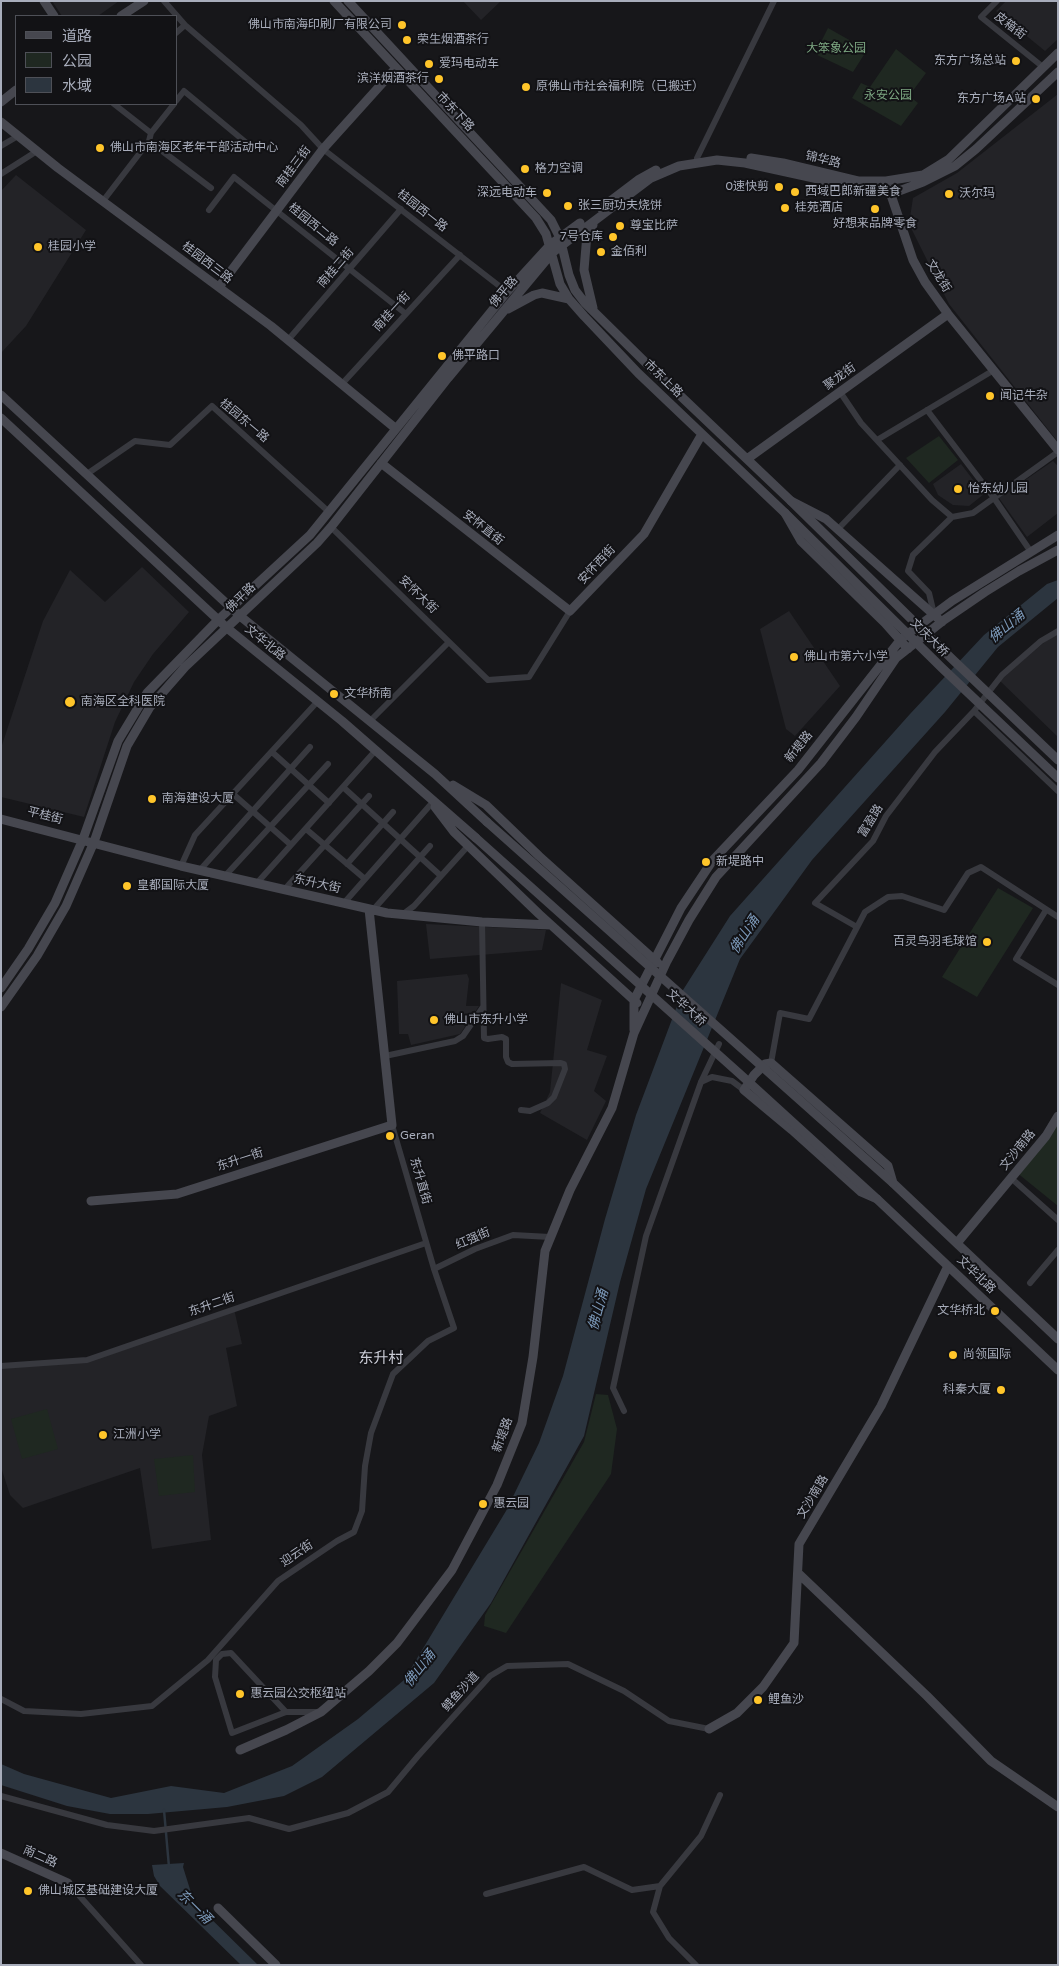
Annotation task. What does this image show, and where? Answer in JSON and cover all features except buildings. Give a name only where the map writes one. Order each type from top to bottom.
[{"type":"main road","points":[[44,1],[53,15]]},
{"type":"main road","points":[[123,15],[144,1]]},
{"type":"main road","name":"市东下路","points":[[334,1],[536,218],[543,227],[551,249]]},
{"type":"main road","name":"市东下路","points":[[348,1],[544,212],[561,242]]},
{"type":"main road","name":"锦华路","points":[[561,242],[647,174],[673,163],[697,158],[720,154],[783,163],[858,181],[886,182],[923,175],[949,159],[1058,53]]},
{"type":"main road","name":"南桂三街","points":[[219,287],[323,148],[396,68]]},
{"type":"main road","name":"锦华路","points":[[561,242],[598,218],[651,178],[679,166],[717,160],[745,163],[864,189],[898,191],[923,182],[955,166],[976,149],[1058,72]]},
{"type":"main road","points":[[1,102],[15,91]]},
{"type":"main road","name":"桂园西三路","points":[[1,122],[288,340],[395,428]]},
{"type":"main road","name":"文龙街","points":[[886,182],[913,260],[924,282],[1058,451]]},
{"type":"main road","points":[[593,309],[584,276],[584,252],[587,234],[598,218]]},
{"type":"main road","name":"佛平路","points":[[1,988],[28,949],[55,903],[83,839],[118,741],[147,693],[231,607],[310,535],[506,292],[551,249],[561,242]]},
{"type":"main road","name":"市东上路","points":[[561,242],[564,263],[575,290],[647,364],[791,501]]},
{"type":"main road","name":"佛平路","points":[[1,1007],[37,956],[66,906],[94,842],[127,746],[139,724],[158,698],[185,667],[332,527],[551,249]]},
{"type":"main road","name":"市东上路","points":[[551,249],[560,284],[569,299],[638,373],[785,514]]},
{"type":"main road","points":[[504,311],[534,295],[542,293],[569,299]]},
{"type":"main road","name":"聚龙街","points":[[747,459],[948,314]]},
{"type":"main road","points":[[1,395],[240,616],[435,774],[486,805],[539,856],[664,968]]},
{"type":"main road","name":"文华北路","points":[[1,418],[227,628],[318,701],[476,838]]},
{"type":"main road","name":"安怀西街","points":[[570,612],[644,534],[702,434]]},
{"type":"main road","name":"安怀直街","points":[[381,463],[570,612]]},
{"type":"main road","points":[[791,501],[826,519],[942,622]]},
{"type":"main road","name":"文庆大桥","points":[[791,501],[1058,760]]},
{"type":"main road","points":[[785,514],[801,541],[901,639],[908,649]]},
{"type":"main road","name":"文庆大桥","points":[[785,514],[942,668],[1058,778]]},
{"type":"main road","name":"新堤路","points":[[634,1033],[634,1000],[681,908],[713,860],[798,770],[901,639],[952,601],[1058,535]]},
{"type":"main road","name":"新堤路","points":[[240,1750],[321,1712],[369,1671],[397,1643],[452,1570],[497,1485],[522,1423],[533,1356],[544,1251],[570,1190],[612,1108],[634,1033],[689,920],[716,877],[821,763],[856,717],[896,658],[942,622],[1019,570],[1058,550]]},
{"type":"main road","name":"文华北路","points":[[435,774],[893,1183],[1058,1339]]},
{"type":"main road","points":[[422,790],[454,832],[468,846],[550,925],[646,1009]]},
{"type":"main road","name":"平桂街","points":[[1,819],[83,839]]},
{"type":"main road","name":"文华大桥","points":[[476,838],[742,1075],[877,1199]]},
{"type":"main road","name":"东升大街","points":[[83,839],[181,866],[371,910],[402,915],[482,922],[550,925]]},
{"type":"main road","points":[[371,910],[392,1125]]},
{"type":"main road","points":[[877,1199],[861,1192],[744,1090],[754,1075],[765,1064],[771,1063],[888,1166],[893,1183]]},
{"type":"main road","name":"文沙南路","points":[[957,1243],[1046,1136],[1058,1116]]},
{"type":"main road","name":"东升一街","points":[[91,1201],[177,1194],[392,1125]]},
{"type":"main road","name":"文华北路","points":[[877,1199],[1058,1370]]},
{"type":"main road","name":"文沙南路","points":[[709,1729],[737,1713],[763,1687],[794,1643],[799,1544],[881,1406],[948,1266]]},
{"type":"main road","points":[[798,1573],[992,1761],[1058,1807]]},
{"type":"main road","name":"南二路","points":[[1,1853],[68,1883]]},
{"type":"main road","points":[[218,1908],[276,1965]]},
{"type":"street","name":"桂园西一路","points":[[164,1],[176,15]]},
{"type":"street","points":[[697,158],[774,1]]},
{"type":"street","name":"皮箱街","points":[[998,1],[981,17],[1043,67]]},
{"type":"street","name":"桂园西一路","points":[[178,17],[300,125],[323,148],[506,292]]},
{"type":"street","points":[[178,31],[185,25]]},
{"type":"street","points":[[178,99],[184,91],[249,145]]},
{"type":"street","points":[[115,105],[151,133]]},
{"type":"street","points":[[103,201],[149,141],[151,133],[173,105]]},
{"type":"street","points":[[1,146],[18,136]]},
{"type":"street","points":[[149,141],[211,188]]},
{"type":"street","points":[[1,174],[37,151]]},
{"type":"street","name":"桂园西二路","points":[[209,210],[234,177],[406,314]]},
{"type":"street","name":"南桂二街","points":[[288,340],[401,209]]},
{"type":"street","name":"南桂一街","points":[[341,385],[460,255]]},
{"type":"street","points":[[877,440],[994,370]]},
{"type":"street","points":[[840,392],[861,423],[932,500],[952,517]]},
{"type":"street","name":"桂园东一路","points":[[87,474],[135,441],[170,445],[212,406],[329,512]]},
{"type":"street","points":[[927,410],[994,498],[1031,552]]},
{"type":"street","points":[[934,614],[929,594],[908,570],[913,555],[952,517],[974,513],[1058,451]]},
{"type":"street","points":[[838,530],[900,465]]},
{"type":"street","name":"安怀大街","points":[[332,527],[488,680]]},
{"type":"street","name":"安怀西街","points":[[488,680],[529,677],[570,612]]},
{"type":"street","name":"富盈路","points":[[857,927],[815,903],[873,841],[886,816],[930,759],[974,711],[1002,675],[1041,641],[1058,631]]},
{"type":"street","points":[[369,722],[449,642]]},
{"type":"street","points":[[181,866],[195,835],[318,701]]},
{"type":"street","points":[[974,711],[1058,791]]},
{"type":"street","points":[[200,870],[310,747]]},
{"type":"street","points":[[257,884],[376,750]]},
{"type":"street","points":[[272,752],[329,803]]},
{"type":"street","points":[[225,876],[328,764]]},
{"type":"street","points":[[343,787],[441,876]]},
{"type":"street","points":[[233,794],[291,845]]},
{"type":"street","points":[[284,890],[369,796]]},
{"type":"street","points":[[344,903],[432,803]]},
{"type":"street","points":[[347,864],[394,812]]},
{"type":"street","points":[[306,829],[365,879]]},
{"type":"street","points":[[371,910],[430,846]]},
{"type":"street","points":[[402,915],[414,906],[468,846]]},
{"type":"street","points":[[771,1063],[780,1013],[809,1019],[865,912],[888,897],[902,896],[944,910],[968,873],[981,867],[1058,918]]},
{"type":"street","points":[[1046,910],[1016,959],[1058,985]]},
{"type":"street","points":[[482,922],[484,1038],[488,1040],[502,1037],[506,1039],[508,1062],[512,1064],[564,1064],[565,1069],[554,1097],[539,1108],[530,1111],[521,1110]]},
{"type":"street","points":[[385,1056],[455,1041],[463,1036],[483,1006]]},
{"type":"street","points":[[624,1411],[612,1388],[646,1236],[701,1082],[719,1044]]},
{"type":"street","points":[[701,1082],[712,1077],[732,1081],[744,1090]]},
{"type":"street","name":"东升直街","points":[[392,1125],[426,1243]]},
{"type":"street","points":[[1012,1178],[1058,1220]]},
{"type":"street","name":"红强街","points":[[434,1269],[475,1249],[514,1235],[550,1237]]},
{"type":"street","points":[[426,1243],[434,1269]]},
{"type":"street","name":"东升二街","points":[[1,1366],[87,1360],[426,1243]]},
{"type":"street","points":[[1030,1283],[1058,1250]]},
{"type":"street","name":"迎云街","points":[[1,1699],[24,1712],[82,1714],[152,1706],[208,1660],[278,1581],[337,1541],[354,1532],[362,1511],[365,1466],[371,1433],[393,1374],[428,1341],[454,1328],[434,1269]]},
{"type":"street","points":[[286,1712],[231,1653],[222,1654],[216,1660],[215,1677],[232,1733],[286,1712],[321,1712]]},
{"type":"street","name":"鲤鱼沙道","points":[[1,1796],[107,1825],[154,1831],[249,1818],[290,1829],[348,1813],[388,1792],[490,1676],[507,1666],[568,1664],[624,1690],[669,1721],[709,1729]]},
{"type":"street","points":[[696,1965],[669,1938],[653,1912],[660,1886],[701,1836],[720,1795]]},
{"type":"street","points":[[486,1894],[584,1867],[632,1890],[660,1886]]},
{"type":"street","points":[[68,1883],[142,1965]]},
{"type":"shaded area","points":[[52,1],[119,1],[99,15],[61,15]]},
{"type":"shaded area","points":[[463,1],[501,1],[481,20]]},
{"type":"shaded area","points":[[1006,1],[1058,1],[1058,39],[1045,51],[996,11]]},
{"type":"shaded area","points":[[1058,94],[1058,442],[949,304],[909,224],[913,198],[957,173]]},
{"type":"shaded area","name":"桂园小学","points":[[16,175],[86,230],[26,326],[1,353],[1,191]]},
{"type":"shaded area","points":[[1053,461],[1058,466],[1058,513],[1027,537],[999,498]]},
{"type":"shaded area","name":"怡东幼儿园","points":[[961,464],[984,494],[969,506],[953,505],[938,495],[933,484]]},
{"type":"shaded area","name":"南海区全科医院","points":[[142,567],[189,612],[153,654],[134,682],[115,722],[84,817],[1,797],[1,748],[43,621],[70,570],[105,602]]},
{"type":"shaded area","name":"佛山市第六小学","points":[[789,611],[840,686],[795,736],[786,729],[760,629]]},
{"type":"shaded area","points":[[1058,631],[1058,737],[999,680]]},
{"type":"shaded area","points":[[426,924],[546,930],[542,950],[430,959]]},
{"type":"shaded area","name":"佛山市东升小学","points":[[467,974],[469,979],[466,1006],[479,1006],[460,1034],[411,1045],[408,1034],[399,1034],[397,981]]},
{"type":"shaded area","points":[[561,983],[602,1000],[587,1050],[607,1056],[594,1091],[606,1101],[587,1140],[540,1113],[550,1092]]},
{"type":"shaded area","name":"江洲小学","points":[[234,1309],[242,1344],[226,1348],[237,1406],[209,1416],[202,1455],[211,1540],[152,1549],[140,1468],[23,1508],[10,1495],[1,1467],[1,1366],[87,1360]]},
{"type":"green space","name":"大笨象公园","points":[[828,28],[867,50],[853,72],[815,54]]},
{"type":"green space","name":"永安公园","points":[[896,49],[926,73],[909,96],[918,103],[901,126],[852,98],[861,83],[870,87]]},
{"type":"green space","points":[[939,436],[958,460],[929,483],[906,458]]},
{"type":"green space","name":"百灵鸟羽毛球馆","points":[[998,888],[1033,908],[977,997],[942,977]]},
{"type":"green space","points":[[1058,1116],[1058,1206],[1016,1172]]},
{"type":"green space","points":[[596,1394],[608,1395],[617,1429],[611,1474],[506,1633],[484,1626],[485,1615],[584,1442]]},
{"type":"green space","points":[[47,1409],[58,1449],[22,1459],[11,1419]]},
{"type":"green space","points":[[193,1455],[195,1492],[159,1496],[154,1459]]},
{"type":"water","name":"佛山涌","points":[[1058,580],[1058,598],[998,647],[945,712],[812,860],[740,959],[646,1189],[620,1282],[584,1436],[491,1603],[434,1683],[322,1777],[284,1796],[227,1807],[148,1814],[110,1814],[67,1806],[1,1785],[1,1764],[24,1774],[111,1798],[171,1786],[224,1793],[292,1766],[358,1719],[404,1680],[506,1511],[539,1443],[563,1376],[605,1219],[636,1115],[683,990],[730,916],[910,714],[984,635],[1047,584]]},
{"type":"water","points":[[184,1863],[183,1867],[194,1902],[258,1965],[241,1965],[160,1886],[154,1876],[152,1865]]},
{"type":"waterway","name":"东一涌","points":[[164,1810],[169,1867]]},
{"type":"place","name":"佛山市南海印刷厂有限公司","points":[[402,25]]},
{"type":"place","name":"荣生烟酒茶行","points":[[407,40]]},
{"type":"place","name":"东方广场总站","points":[[1016,61]]},
{"type":"place","name":"爱玛电动车","points":[[429,64]]},
{"type":"place","name":"滨洋烟酒茶行","points":[[439,79]]},
{"type":"place","name":"原佛山市社会福利院（已搬迁）","points":[[526,87]]},
{"type":"place","name":"东方广场A站","points":[[1036,99]]},
{"type":"place","name":"佛山市南海区老年干部活动中心","points":[[100,148]]},
{"type":"place","name":"格力空调","points":[[525,169]]},
{"type":"place","name":"0速快剪","points":[[779,187]]},
{"type":"place","name":"西域巴郎新疆美食","points":[[795,192]]},
{"type":"place","name":"深远电动车","points":[[547,193]]},
{"type":"place","name":"沃尔玛","points":[[949,194]]},
{"type":"place","name":"张三厨功夫烧饼","points":[[568,206]]},
{"type":"place","name":"桂苑酒店","points":[[785,208]]},
{"type":"place","name":"好想来品牌零食","points":[[875,209]]},
{"type":"place","name":"尊宝比萨","points":[[620,226]]},
{"type":"place","name":"7号仓库","points":[[613,237]]},
{"type":"place","name":"桂园小学","points":[[38,247]]},
{"type":"place","name":"金佰利","points":[[601,252]]},
{"type":"place","name":"佛平路口","points":[[442,356]]},
{"type":"place","name":"闻记牛杂","points":[[990,396]]},
{"type":"place","name":"怡东幼儿园","points":[[958,489]]},
{"type":"place","name":"佛山市第六小学","points":[[794,657]]},
{"type":"place","name":"文华桥南","points":[[334,694]]},
{"type":"place","name":"南海区全科医院","points":[[70,702]]},
{"type":"place","name":"南海建设大厦","points":[[152,799]]},
{"type":"place","name":"新堤路中","points":[[706,862]]},
{"type":"place","name":"皇都国际大厦","points":[[127,886]]},
{"type":"place","name":"百灵鸟羽毛球馆","points":[[987,942]]},
{"type":"place","name":"佛山市东升小学","points":[[434,1020]]},
{"type":"place","name":"Geran","points":[[390,1136]]},
{"type":"place","name":"文华桥北","points":[[995,1311]]},
{"type":"place","name":"尚领国际","points":[[953,1355]]},
{"type":"place","name":"科秦大厦","points":[[1001,1390]]},
{"type":"place","name":"江洲小学","points":[[103,1435]]},
{"type":"place","name":"惠云园","points":[[483,1504]]},
{"type":"place","name":"惠云园公交枢纽站","points":[[240,1694]]},
{"type":"place","name":"鲤鱼沙","points":[[758,1700]]},
{"type":"place","name":"佛山城区基础建设大厦","points":[[28,1891]]},
{"type":"district","name":"东升村","points":[[381,1359]]}]
